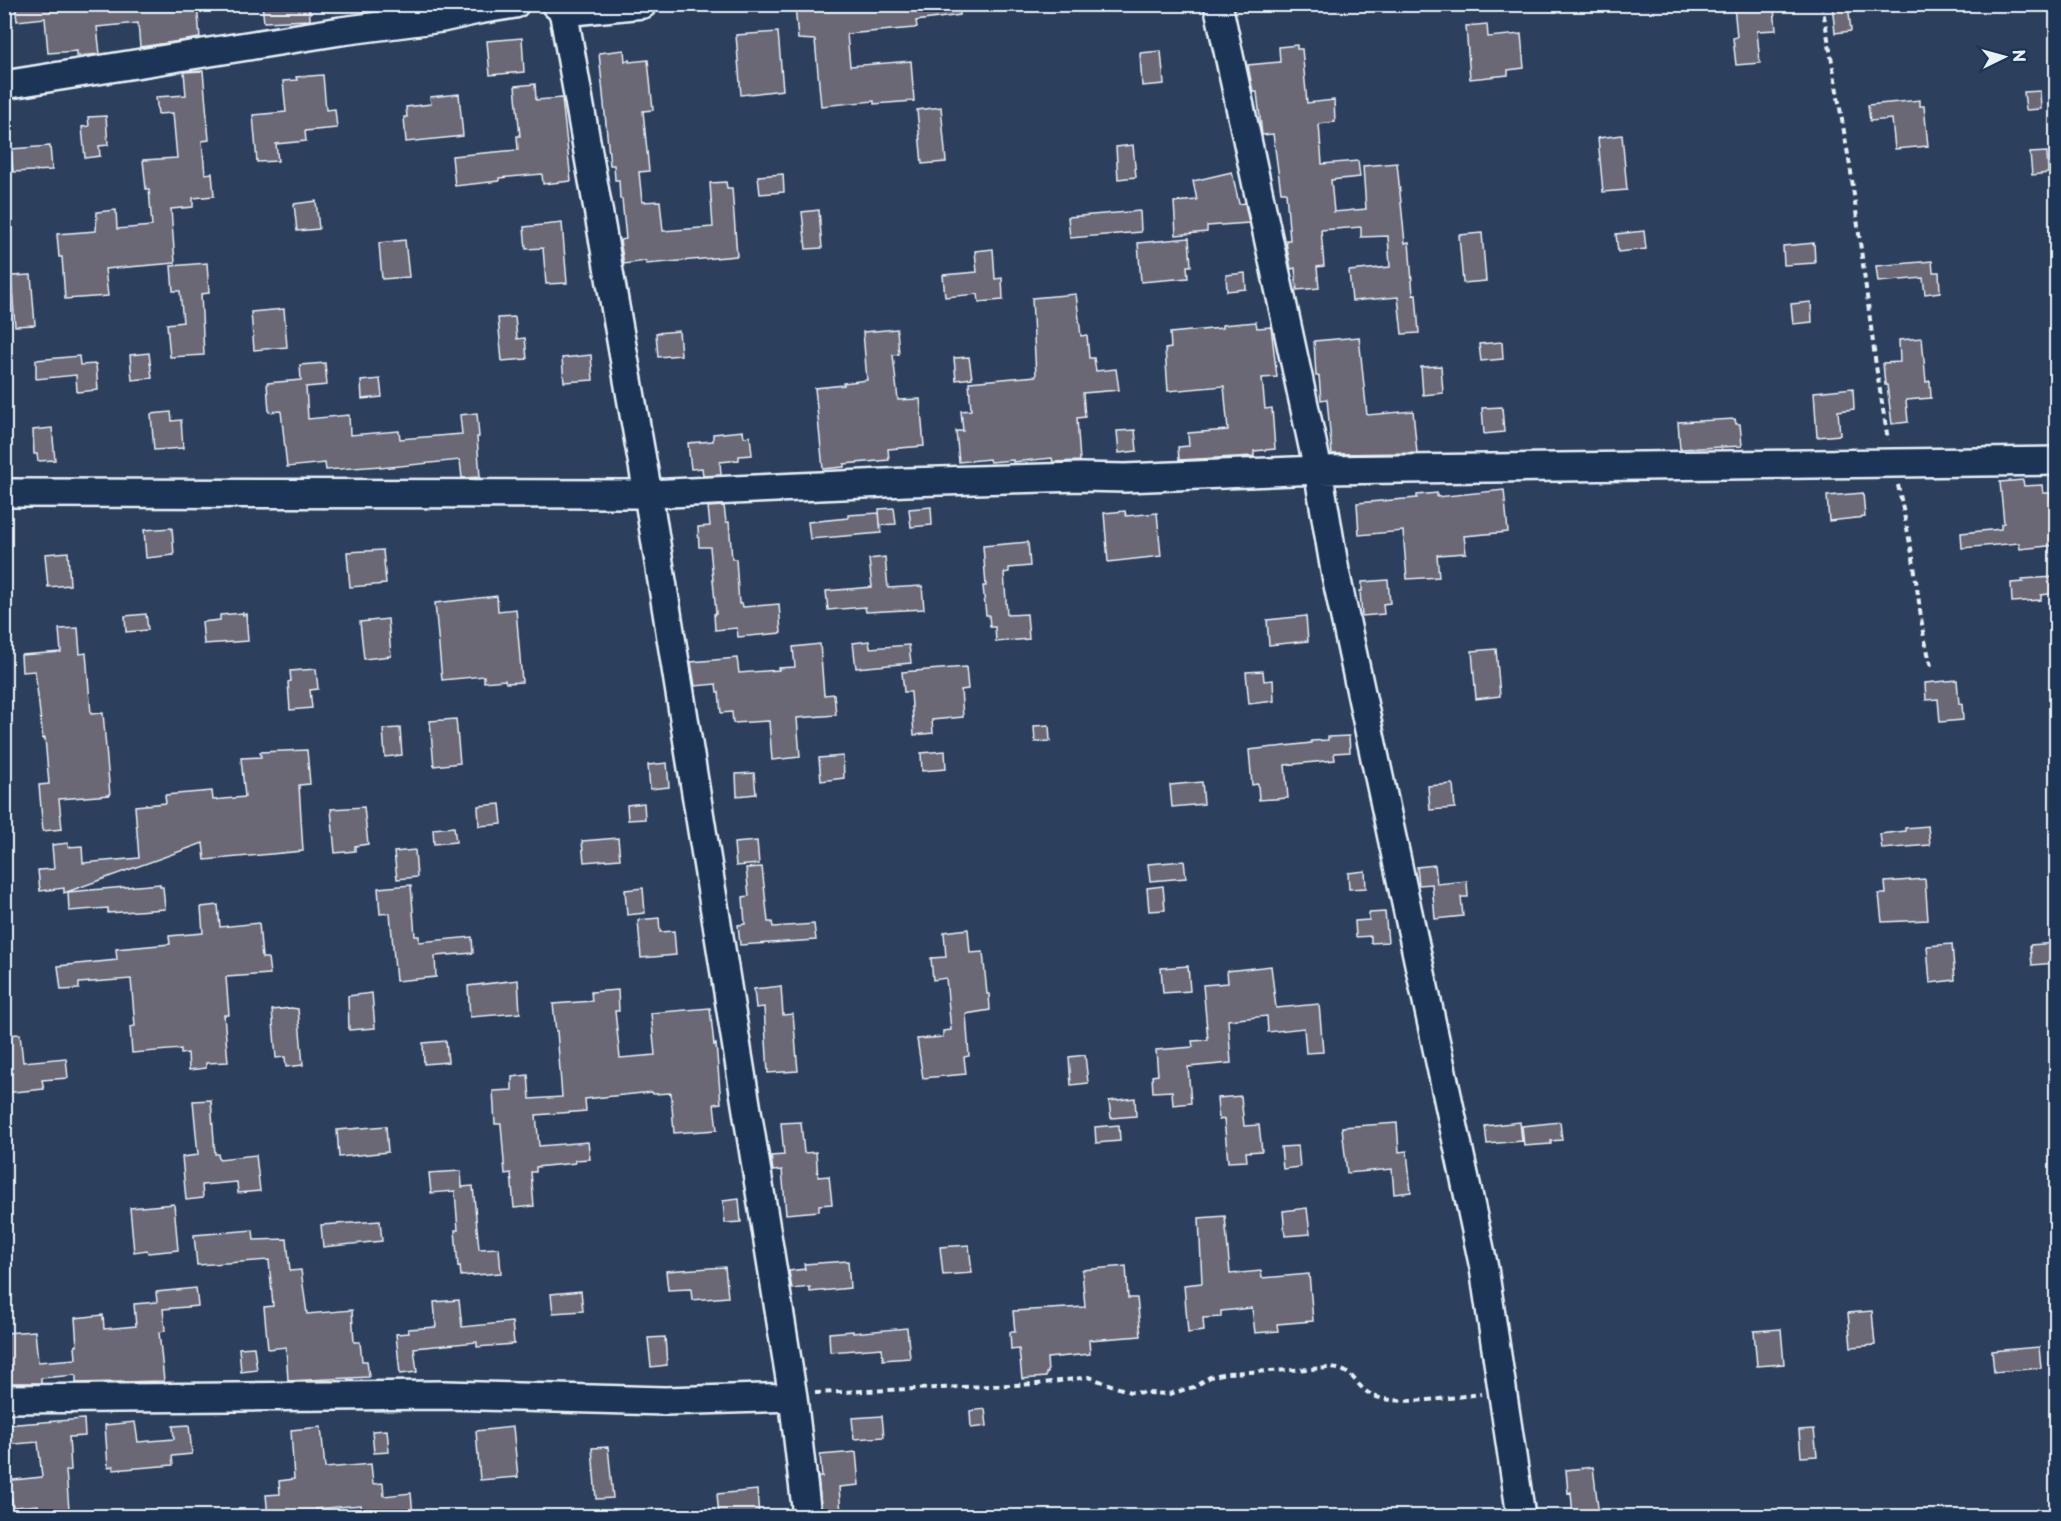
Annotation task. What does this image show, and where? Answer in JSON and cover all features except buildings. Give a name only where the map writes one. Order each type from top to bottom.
[{"type":"street","points":[[4,85],[330,32],[442,18],[515,4]]},
{"type":"street","points":[[643,4],[561,7],[648,494],[793,1397],[807,1516]]},
{"type":"street","points":[[1218,4],[1318,470],[1335,571],[1484,1268],[1521,1516]]},
{"type":"street","points":[[4,493],[648,494],[918,482],[1080,477],[1125,478],[1318,470],[2056,461]]},
{"type":"street","points":[[4,1399],[445,1395],[665,1401],[793,1397]]},
{"type":"path","points":[[1822,4],[1851,172],[1878,375],[1931,666]]},
{"type":"path","points":[[793,1397],[814,1393],[1037,1384],[1089,1377],[1130,1392],[1169,1394],[1194,1388],[1210,1377],[1226,1373],[1330,1368],[1344,1370],[1371,1395],[1384,1398],[1428,1400],[1503,1391]]}]
